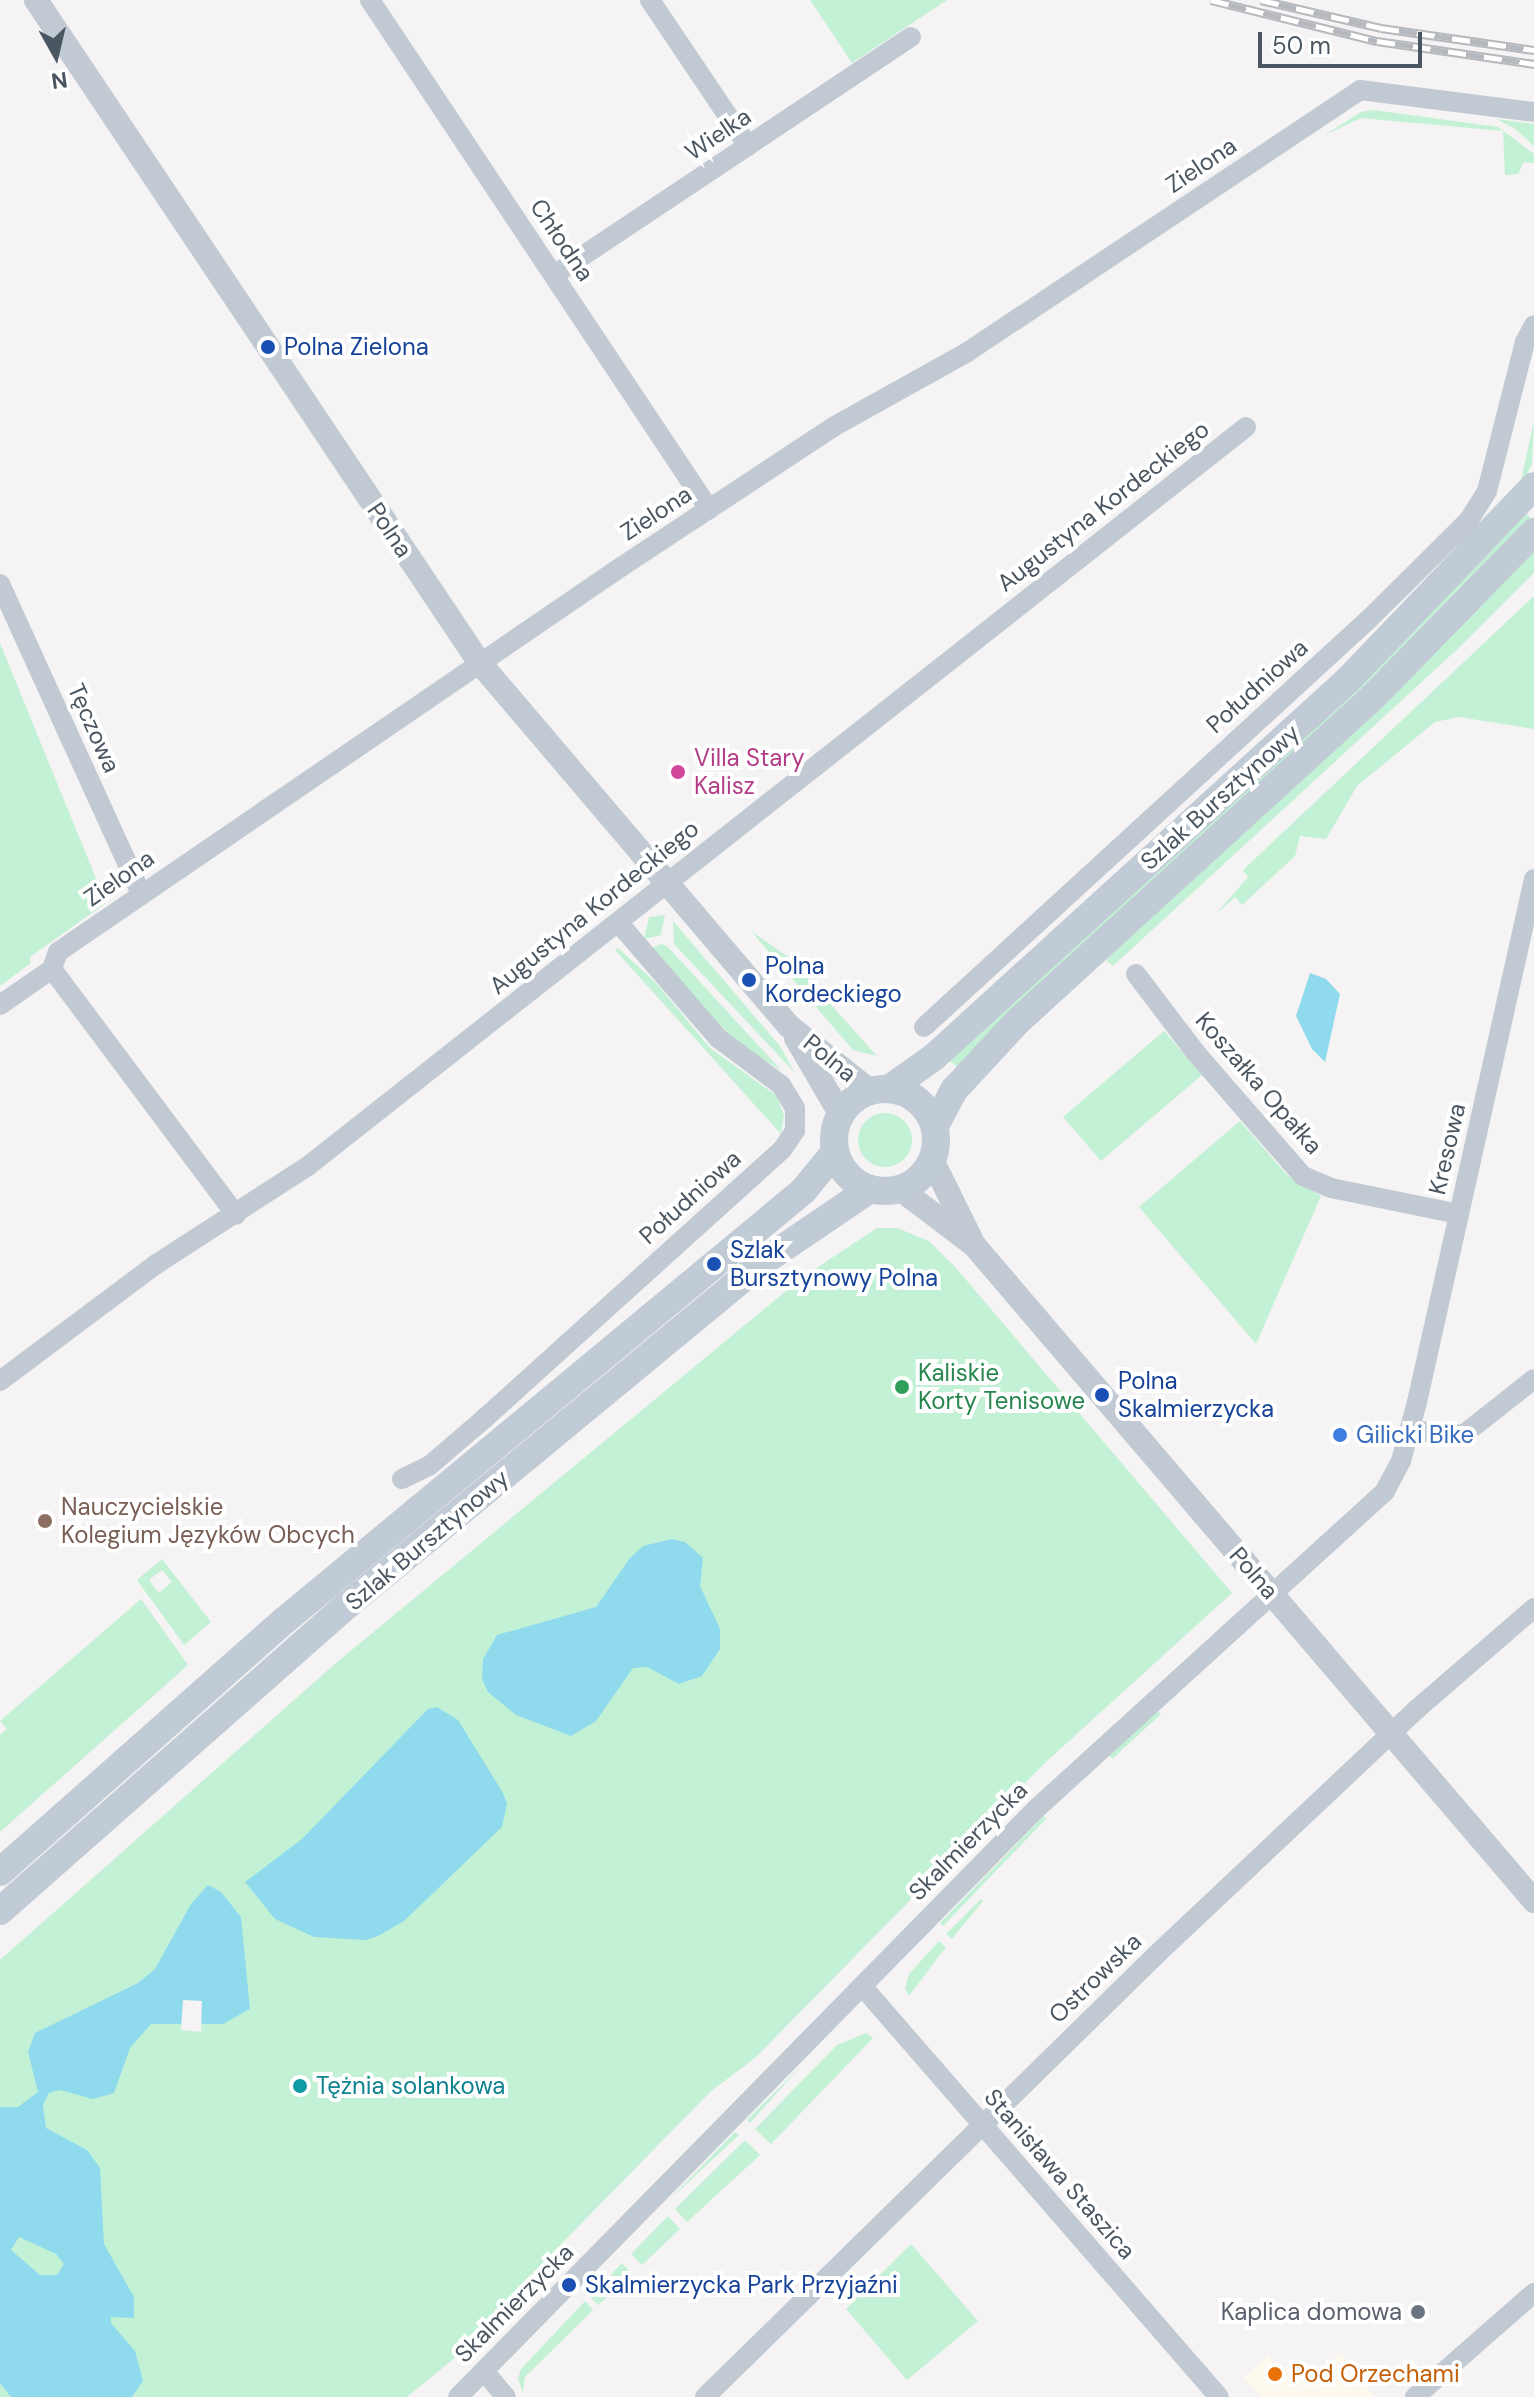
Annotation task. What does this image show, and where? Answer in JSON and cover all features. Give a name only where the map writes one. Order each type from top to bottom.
[{"type":"main road","name":"Szlak Bursztynowy","points":[[879,1090],[934,1057],[1347,681],[1534,486]]},
{"type":"main road","name":"Szlak Bursztynowy","points":[[935,1126],[954,1090],[1017,1022],[1373,697],[1534,532]]},
{"type":"main road","points":[[879,1090],[918,1100],[935,1126],[932,1160],[915,1182],[900,1189],[870,1189],[848,1175],[835,1152],[841,1115],[879,1090]]},
{"type":"main road","name":"Szlak Bursztynowy","points":[[0,1872],[285,1620],[803,1191],[835,1152]]},
{"type":"main road","name":"Szlak Bursztynowy","points":[[0,1911],[352,1601],[764,1261],[870,1189]]},
{"type":"street","name":"Polna","points":[[36,0],[479,662],[789,1026],[841,1115]]},
{"type":"street","name":"Chłodna","points":[[370,0],[709,509]]},
{"type":"street","points":[[650,0],[748,146]]},
{"type":"street","name":"Wielka","points":[[554,275],[911,37]]},
{"type":"street","name":"Zielona","points":[[0,1005],[52,969],[58,952],[479,662],[833,427],[966,353],[1360,90],[1534,112]]},
{"type":"street","name":"Południowa","points":[[924,1027],[1368,620],[1469,520],[1487,491],[1525,342],[1534,325]]},
{"type":"street","name":"Augustyna Kordeckiego","points":[[0,1381],[127,1285],[308,1166],[1246,427]]},
{"type":"street","name":"Tęczowa","points":[[0,584],[141,894]]},
{"type":"street","name":"Kresowa","points":[[1410,1430],[1534,879]]},
{"type":"street","name":"Południowa","points":[[402,1479],[429,1466],[485,1418],[782,1150],[795,1131],[795,1108],[781,1085],[718,1038],[618,922]]},
{"type":"street","points":[[52,969],[236,1215]]},
{"type":"street","name":"Koszałka Opałka","points":[[1136,974],[1215,1076],[1303,1176],[1331,1188],[1459,1214]]},
{"type":"street","name":"Polna","points":[[789,1026],[879,1090]]},
{"type":"street","name":"Polna","points":[[932,1160],[974,1245]]},
{"type":"street","name":"Polna","points":[[900,1189],[974,1245],[1534,1901]]},
{"type":"street","points":[[1410,1430],[1463,1435],[1534,1379]]},
{"type":"street","name":"Skalmierzycka","points":[[458,2397],[1077,1769],[1380,1498],[1394,1476],[1410,1430]]},
{"type":"street","name":"Ostrowska","points":[[705,2397],[1391,1733],[1534,1608]]},
{"type":"street","name":"Stanisława Staszica","points":[[862,1986],[1219,2397]]},
{"type":"street","points":[[1415,2397],[1534,2293]]},
{"type":"street","points":[[484,2371],[506,2397]]},
{"type":"shaded area","points":[[1341,2353],[1375,2397],[1261,2397],[1244,2377],[1268,2356],[1281,2371],[1292,2361],[1309,2380]]},
{"type":"green space","points":[[810,0],[947,0],[852,63]]},
{"type":"green space","points":[[1374,110],[1498,127],[1534,154],[1534,163],[1524,162],[1518,174],[1505,175],[1503,131],[1361,118],[1325,135],[1361,112]]},
{"type":"green space","points":[[1496,119],[1534,124],[1534,146],[1514,128]]},
{"type":"green space","points":[[1534,421],[1532,464],[1523,482],[1521,480]]},
{"type":"green space","points":[[1525,512],[1531,518],[1378,674],[957,1067],[949,1060],[1371,674]]},
{"type":"green space","points":[[1534,548],[1534,573],[1464,643],[1113,966],[1106,960]]},
{"type":"green space","points":[[1534,596],[1534,729],[1459,717],[1435,722],[1357,786],[1326,839],[1300,836],[1295,856],[1242,905],[1235,897],[1216,914],[1248,877],[1243,870]]},
{"type":"green space","points":[[0,643],[106,903],[30,957],[31,963],[0,986]]},
{"type":"green space","points":[[665,915],[661,935],[644,939],[649,917]]},
{"type":"green space","points":[[673,921],[780,1046],[795,1073],[674,944]]},
{"type":"green space","points":[[751,931],[788,957],[877,1056],[853,1050]]},
{"type":"green space","points":[[661,944],[667,946],[781,1070],[742,1047],[711,1016],[652,948]]},
{"type":"green space","points":[[618,948],[657,984],[710,1048],[777,1096],[784,1116],[781,1134],[615,950]]},
{"type":"green space","points":[[1164,1031],[1202,1075],[1101,1161],[1063,1117]]},
{"type":"green space","points":[[885,1113],[904,1121],[912,1140],[904,1159],[885,1167],[866,1159],[858,1140],[866,1121]]},
{"type":"green space","points":[[1240,1121],[1288,1176],[1321,1196],[1256,1344],[1139,1207]]},
{"type":"green space","points":[[877,1228],[897,1228],[929,1241],[956,1268],[1232,1593],[1047,1761],[755,2058],[711,2091],[523,2283],[501,2320],[407,2397],[0,2397],[0,1960],[336,1663],[803,1277]]},
{"type":"green space","points":[[162,1559],[211,1622],[184,1645],[137,1580]],"holes":[[[162,1570],[172,1582],[159,1593],[149,1580]]]},
{"type":"green space","points":[[141,1599],[188,1665],[0,1832],[0,1735],[7,1729],[0,1721]]},
{"type":"green space","points":[[1158,1711],[1161,1714],[1112,1759],[1109,1755]]},
{"type":"green space","points":[[1044,1816],[1046,1819],[943,1926],[940,1923]]},
{"type":"green space","points":[[981,1899],[983,1901],[952,1939],[946,1934]]},
{"type":"green space","points":[[939,1941],[946,1947],[909,1996],[905,1988],[909,1974]]},
{"type":"green space","points":[[866,2033],[873,2038],[771,2144],[755,2129],[837,2045]]},
{"type":"green space","points":[[801,2066],[750,2123],[747,2120]]},
{"type":"green space","points":[[735,2132],[739,2135],[668,2201]]},
{"type":"green space","points":[[745,2140],[760,2155],[687,2222],[675,2209]]},
{"type":"green space","points":[[668,2216],[680,2229],[642,2265],[631,2254]]},
{"type":"green space","points":[[911,2244],[978,2321],[907,2380],[846,2309]]},
{"type":"green space","points":[[622,2263],[632,2274],[598,2305],[590,2297]]},
{"type":"green space","points":[[585,2301],[593,2310],[525,2377],[523,2392],[518,2379],[521,2369]]},
{"type":"water","points":[[1310,973],[1326,979],[1340,994],[1325,1062],[1312,1049],[1296,1016]]},
{"type":"water","points":[[672,1539],[685,1542],[703,1558],[700,1586],[720,1629],[720,1649],[702,1676],[679,1684],[647,1667],[633,1668],[596,1721],[571,1736],[516,1715],[488,1692],[482,1679],[483,1659],[497,1635],[596,1607],[630,1558],[643,1546]]},
{"type":"water","points":[[437,1707],[458,1720],[503,1793],[507,1804],[502,1827],[404,1921],[378,1936],[366,1940],[314,1937],[275,1919],[245,1882],[302,1839],[428,1709]]},
{"type":"water","points":[[208,1885],[221,1892],[241,1917],[250,2009],[223,2024],[151,2024],[130,2048],[114,2093],[93,2099],[60,2090],[49,2093],[43,2105],[46,2128],[87,2150],[100,2168],[104,2244],[134,2297],[134,2318],[111,2317],[111,2323],[135,2351],[143,2381],[132,2397],[11,2397],[0,2383],[0,2107],[18,2107],[38,2092],[28,2052],[35,2033],[138,1983],[155,1969],[191,1904]],"holes":[[[19,2237],[56,2254],[64,2264],[57,2275],[40,2275],[11,2250]]]},
{"type":"pier","points":[[183,2000],[202,2001],[201,2032],[181,2030]]},
{"type":"railway","points":[[1211,0],[1377,41],[1534,64]]},
{"type":"railway","points":[[1261,0],[1381,28],[1534,50]]},
{"type":"place","name":"Polna Zielona","points":[[268,347]]},
{"type":"place","name":"Villa Stary Kalisz","points":[[678,772]]},
{"type":"place","name":"Polna Kordeckiego","points":[[749,980]]},
{"type":"place","name":"Szlak Bursztynowy Polna","points":[[714,1264]]},
{"type":"place","name":"Kaliskie Korty Tenisowe","points":[[902,1387]]},
{"type":"place","name":"Polna Skalmierzycka","points":[[1102,1395]]},
{"type":"place","name":"Gilicki Bike","points":[[1340,1435]]},
{"type":"place","name":"Nauczycielskie Kolegium Języków Obcych","points":[[45,1521]]},
{"type":"place","name":"Tężnia solankowa","points":[[300,2086]]},
{"type":"place","name":"Skalmierzycka Park Przyjaźni","points":[[569,2285]]},
{"type":"place","name":"Kaplica domowa","points":[[1418,2312]]},
{"type":"place","name":"Pod Orzechami","points":[[1275,2374]]}]
